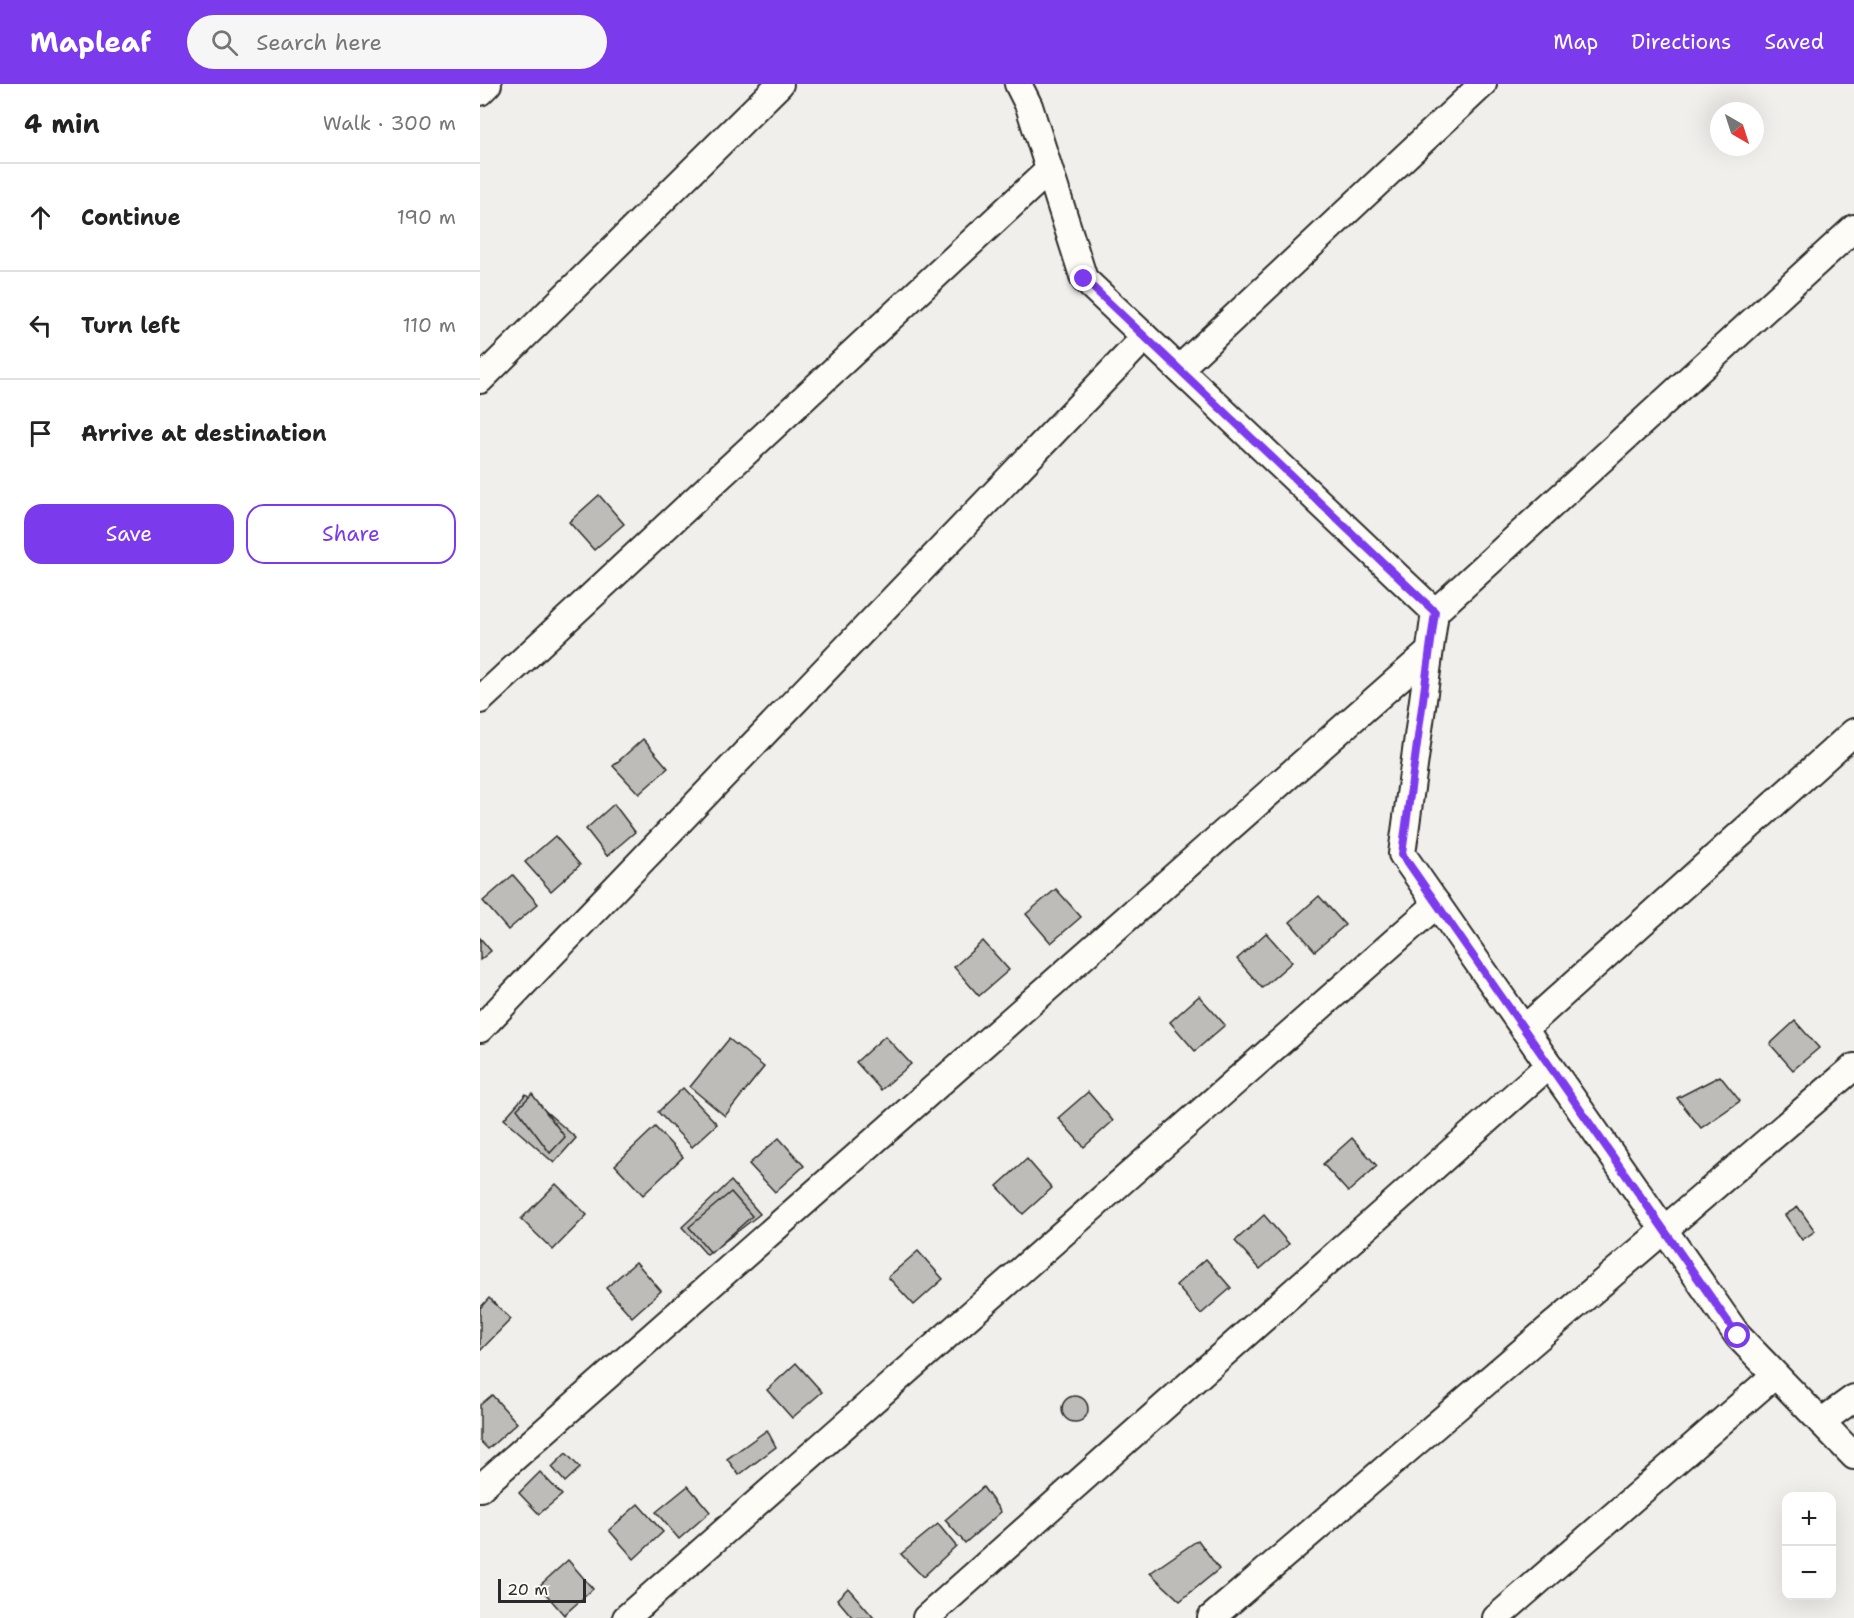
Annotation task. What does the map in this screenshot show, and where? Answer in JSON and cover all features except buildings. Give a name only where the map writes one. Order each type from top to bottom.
[{"type":"street","points":[[480,92],[488,84]]},
{"type":"street","points":[[480,380],[780,84]]},
{"type":"street","points":[[1018,84],[1029,106],[1084,279],[1435,612]]},
{"type":"street","points":[[1179,369],[1483,84]]},
{"type":"street","points":[[480,700],[1049,170]]},
{"type":"street","points":[[1854,228],[1435,612],[1402,854],[1738,1336],[1854,1456]]},
{"type":"street","points":[[480,1029],[1145,337]]},
{"type":"street","points":[[480,1488],[1429,652]]},
{"type":"street","points":[[1524,1029],[1854,732]]},
{"type":"street","points":[[626,1618],[1437,904]]},
{"type":"street","points":[[926,1618],[1549,1065]]},
{"type":"street","points":[[1211,1618],[1854,1067]]},
{"type":"street","points":[[1496,1618],[1775,1374]]},
{"type":"street","points":[[1821,1422],[1854,1398]]},
{"type":"route","points":[[1084,279],[1435,612],[1402,854],[1738,1336]]}]
